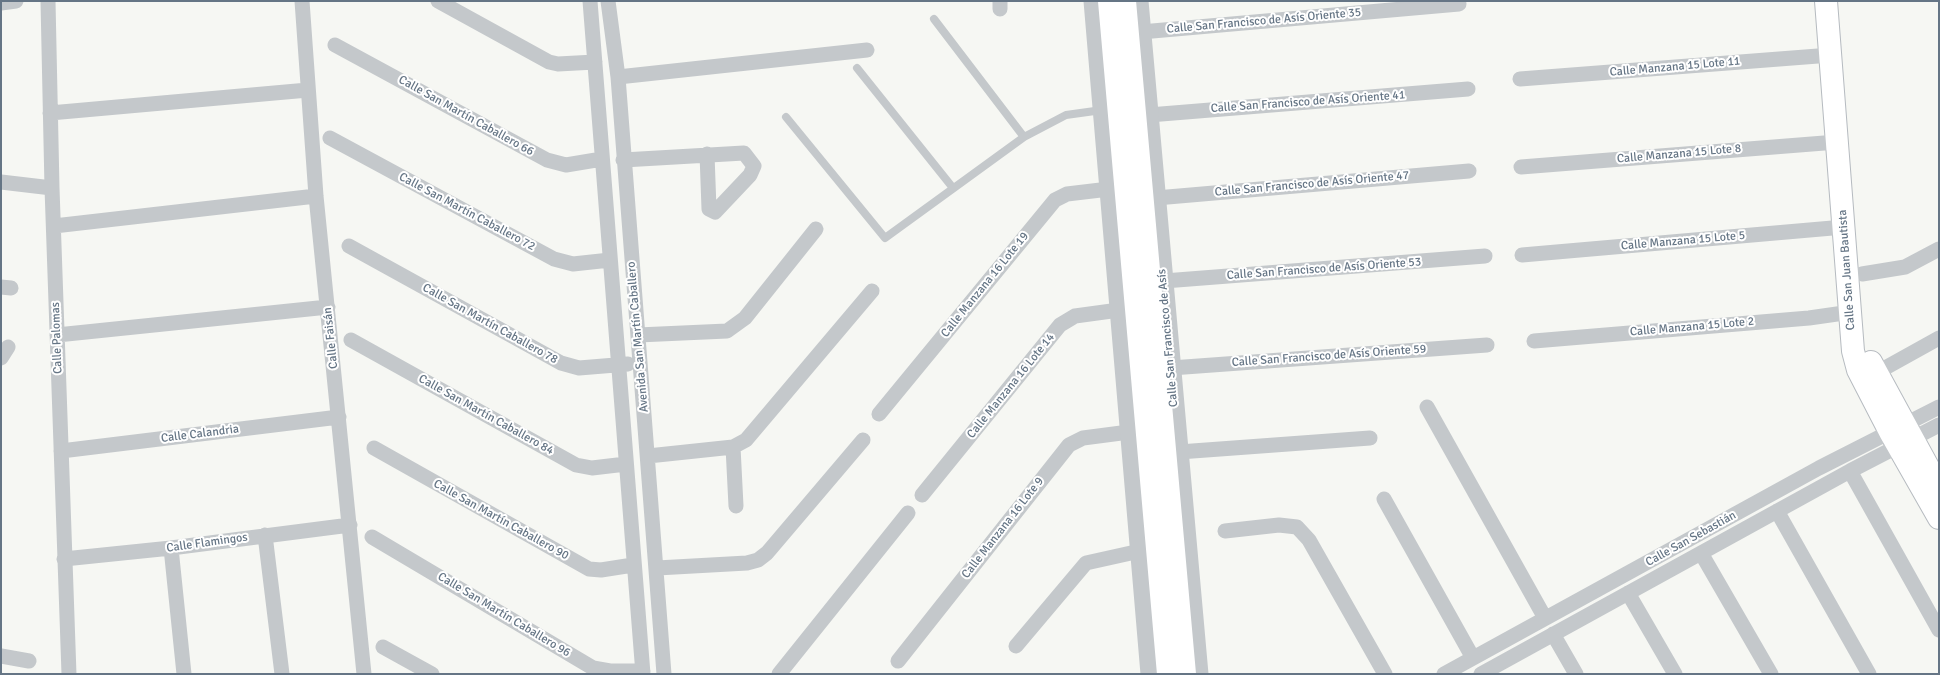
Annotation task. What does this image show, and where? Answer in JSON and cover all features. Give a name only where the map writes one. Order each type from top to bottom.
[{"type":"main road","points":[[1109,1],[1168,674]]},
{"type":"main road","name":"Calle San Francisco de Asís","points":[[1125,1],[1185,674]]},
{"type":"main road","name":"Calle San Juan Bautista","points":[[1826,1],[1853,351],[1858,370],[1938,485]]},
{"type":"main road","name":"Calle San Juan Bautista","points":[[1841,1],[1866,344],[1870,359],[1939,518]]},
{"type":"street","points":[[1,3],[16,1]]},
{"type":"street","name":"Calle Palomas","points":[[48,1],[52,188],[69,674]]},
{"type":"street","name":"Calle Faisán","points":[[302,1],[316,196],[364,674]]},
{"type":"street","points":[[438,1],[549,62],[558,64],[595,62]]},
{"type":"street","name":"Avenida San Martín Caballero","points":[[590,1],[643,673]]},
{"type":"street","name":"Avenida San Martín Caballero","points":[[608,1],[618,77],[623,160],[657,568],[664,674]]},
{"type":"street","points":[[1093,1],[1150,674]]},
{"type":"street","name":"Calle San Francisco de Asís","points":[[1139,1],[1198,674]]},
{"type":"street","name":"Calle San Francisco de Asís Oriente 35","points":[[1141,32],[1459,4]]},
{"type":"street","name":"Calle San Martín Caballero 66","points":[[335,45],[547,160],[566,165],[602,159]]},
{"type":"street","points":[[618,77],[867,50]]},
{"type":"street","name":"Calle Manzana 15 Lote 11","points":[[1520,79],[1831,55]]},
{"type":"street","name":"Calle San Francisco de Asís Oriente 41","points":[[1149,115],[1468,89]]},
{"type":"street","points":[[50,113],[308,90]]},
{"type":"street","name":"Calle San Martín Caballero 72","points":[[330,138],[554,259],[573,264],[610,260]]},
{"type":"street","name":"Calle Manzana 15 Lote 8","points":[[1521,167],[1837,142]]},
{"type":"street","points":[[623,160],[707,154]]},
{"type":"street","name":"Calle San Francisco de Asís Oriente 47","points":[[1156,198],[1469,171]]},
{"type":"street","points":[[1,182],[52,188]]},
{"type":"street","name":"Calle Manzana 16 Lote 19","points":[[879,414],[1055,200],[1067,194],[1109,190]]},
{"type":"street","points":[[54,226],[316,196]]},
{"type":"street","name":"Calle Manzana 15 Lote 5","points":[[1522,255],[1844,227]]},
{"type":"street","points":[[638,336],[727,331],[736,326],[745,318],[816,229]]},
{"type":"street","name":"Calle San Martín Caballero 78","points":[[349,246],[561,363],[579,368],[640,363]]},
{"type":"street","points":[[1862,274],[1905,267],[1939,249]]},
{"type":"street","name":"Calle San Francisco de Asís Oriente 53","points":[[1164,281],[1485,256]]},
{"type":"street","points":[[648,456],[733,447],[746,440],[872,291]]},
{"type":"street","points":[[57,335],[328,307]]},
{"type":"street","name":"Calle Manzana 16 Lote 14","points":[[922,494],[1060,325],[1076,316],[1119,310]]},
{"type":"street","name":"Calle Manzana 15 Lote 2","points":[[1534,341],[1809,318],[1850,312]]},
{"type":"street","points":[[1876,373],[1939,338]]},
{"type":"street","name":"Calle San Martín Caballero 84","points":[[351,340],[576,465],[592,468],[626,464]]},
{"type":"street","name":"Calle San Francisco de Asís Oriente 59","points":[[1171,368],[1487,345]]},
{"type":"street","points":[[1427,407],[1545,618]]},
{"type":"street","name":"Calle San Sebastián","points":[[1481,674],[1850,471],[1939,407]]},
{"type":"street","name":"Calle Calandria","points":[[61,451],[339,417]]},
{"type":"street","name":"Calle San Sebastián","points":[[1444,674],[1819,468],[1902,435],[1939,425]]},
{"type":"street","name":"Calle Manzana 16 Lote 9","points":[[898,661],[1069,445],[1083,438],[1130,432]]},
{"type":"street","points":[[1179,452],[1370,438]]},
{"type":"street","points":[[657,568],[746,563],[758,560],[767,553],[863,440]]},
{"type":"street","points":[[733,447],[736,506]]},
{"type":"street","name":"Calle San Martín Caballero 90","points":[[374,448],[589,569],[601,570],[634,565]]},
{"type":"street","points":[[1850,471],[1939,630]]},
{"type":"street","points":[[1384,499],[1473,658]]},
{"type":"street","points":[[1777,511],[1869,674]]},
{"type":"street","points":[[779,674],[908,513]]},
{"type":"street","name":"Calle Flamingos","points":[[64,559],[170,548],[350,525]]},
{"type":"street","points":[[1225,532],[1279,525],[1297,527],[1309,540],[1385,674]]},
{"type":"street","points":[[265,535],[282,674]]},
{"type":"street","name":"Calle San Martín Caballero 96","points":[[372,537],[593,668],[610,671],[643,673]]},
{"type":"street","points":[[170,548],[184,674]]},
{"type":"street","points":[[1016,646],[1086,563],[1140,551]]},
{"type":"street","points":[[1701,553],[1771,674]]},
{"type":"street","points":[[1628,593],[1675,674]]},
{"type":"street","points":[[1553,634],[1576,674]]},
{"type":"street","points":[[383,647],[432,674]]},
{"type":"street","points":[[1,656],[29,661]]},
{"type":"lane","points":[[934,19],[1024,137]]},
{"type":"lane","points":[[857,68],[953,188]]},
{"type":"lane","points":[[786,117],[885,238],[1024,137],[1066,115],[1102,110]]}]
